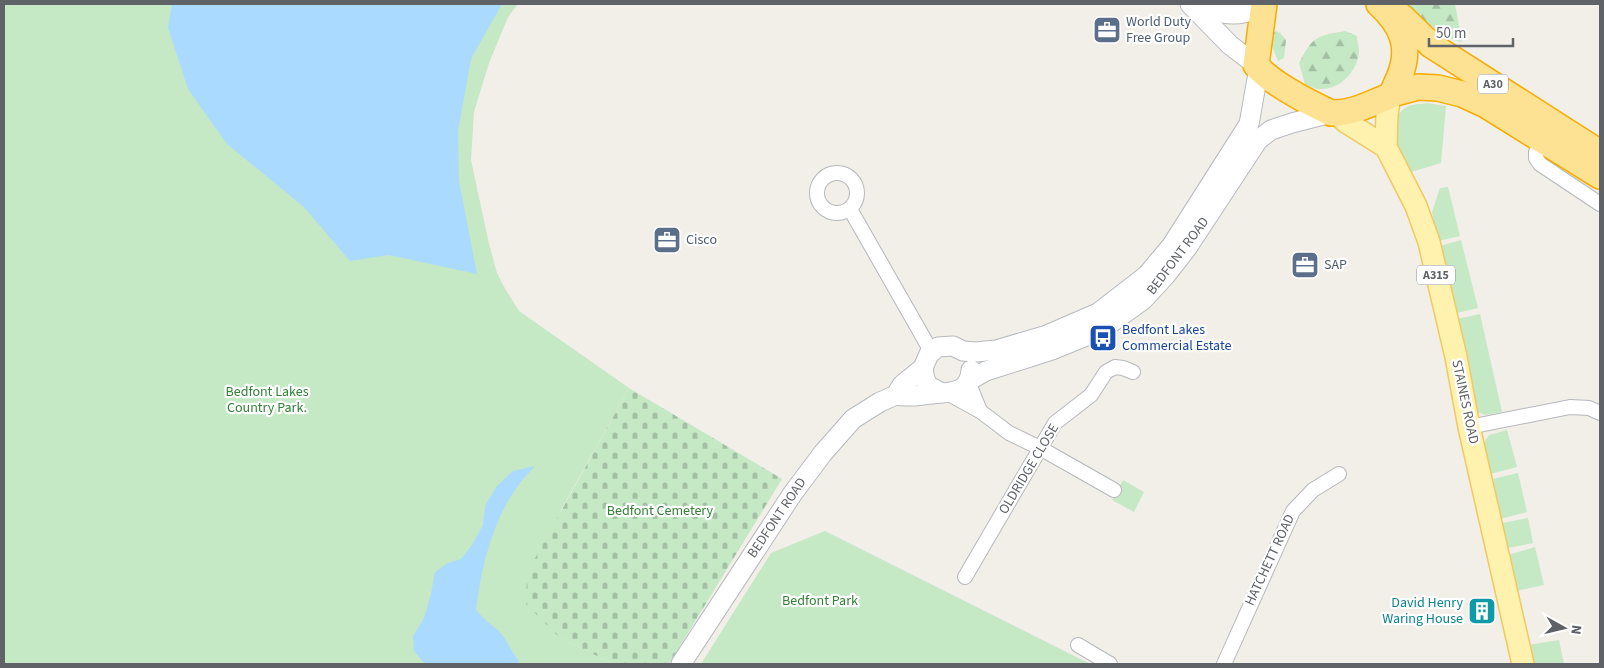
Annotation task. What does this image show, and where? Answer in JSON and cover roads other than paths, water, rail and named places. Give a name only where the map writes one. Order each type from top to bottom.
[{"type":"highway","points":[[1262,4],[1258,66],[1292,92],[1334,113],[1360,109],[1391,95],[1404,64],[1404,44],[1398,25],[1384,9]]},
{"type":"highway","name":"A30","points":[[1384,9],[1401,16],[1431,45],[1600,153]]},
{"type":"highway","name":"A30","points":[[1391,95],[1418,87],[1438,88],[1462,94],[1486,105],[1600,176]]},
{"type":"main road","name":"STAINES ROAD","points":[[1391,95],[1387,114],[1386,146],[1416,206],[1428,242],[1456,357],[1523,664]]},
{"type":"main road","points":[[1334,113],[1386,146]]},
{"type":"street","points":[[1191,4],[1228,14],[1250,11],[1262,4]]},
{"type":"street","points":[[1191,4],[1230,45],[1258,66]]},
{"type":"street","name":"BEDFONT ROAD","points":[[896,395],[902,385],[923,368],[925,360],[938,347],[953,346],[963,351],[996,350],[1047,335],[1098,313],[1147,275],[1172,245],[1249,124],[1258,66]]},
{"type":"street","name":"BEDFONT ROAD","points":[[681,664],[793,493],[823,453],[853,419],[880,402],[896,395],[906,397],[946,394],[961,389],[968,381],[986,371],[1052,350],[1101,330],[1143,300],[1166,275],[1187,248],[1258,140],[1271,130],[1334,113]]},
{"type":"street","points":[[1543,139],[1536,152],[1536,158],[1540,164],[1600,204]]},
{"type":"street","points":[[850,208],[932,351]]},
{"type":"street","points":[[963,351],[971,367],[968,381],[980,411]]},
{"type":"street","name":"OLDRIDGE CLOSE","points":[[965,577],[1055,423],[1091,395],[1106,372],[1115,367],[1133,372]]},
{"type":"street","points":[[923,368],[925,380],[930,386],[980,411],[1009,433],[1040,448],[1114,490]]},
{"type":"street","points":[[1470,427],[1570,407],[1589,408],[1600,413]]},
{"type":"street","name":"HATCHETT ROAD","points":[[1224,664],[1293,511],[1313,490],[1339,474]]},
{"type":"street","points":[[1078,646],[1110,664]]},
{"type":"water","points":[[172,4],[502,4],[471,59],[458,131],[459,181],[477,274],[389,255],[350,261],[304,207],[227,144],[188,89],[168,28]]},
{"type":"water","points":[[535,466],[521,481],[508,501],[494,530],[481,578],[476,610],[503,636],[519,661],[518,664],[425,664],[414,651],[413,636],[424,618],[435,572],[448,563],[461,559],[472,545],[483,525],[485,506],[497,486],[513,471]]},
{"type":"place","name":"World Duty Free Group","points":[[1107,30]]},
{"type":"place","name":"Cisco","points":[[667,240]]},
{"type":"place","name":"SAP","points":[[1305,265]]},
{"type":"place","name":"Bedfont Lakes Commercial Estate","points":[[1103,338]]},
{"type":"place","name":"David Henry Waring House","points":[[1482,611]]},
{"type":"park label","name":"Bedfont Lakes Country Park.","points":[[267,400]]},
{"type":"park label","name":"Bedfont Cemetery","points":[[660,511]]},
{"type":"park label","name":"Bedfont Park","points":[[820,601]]}]
